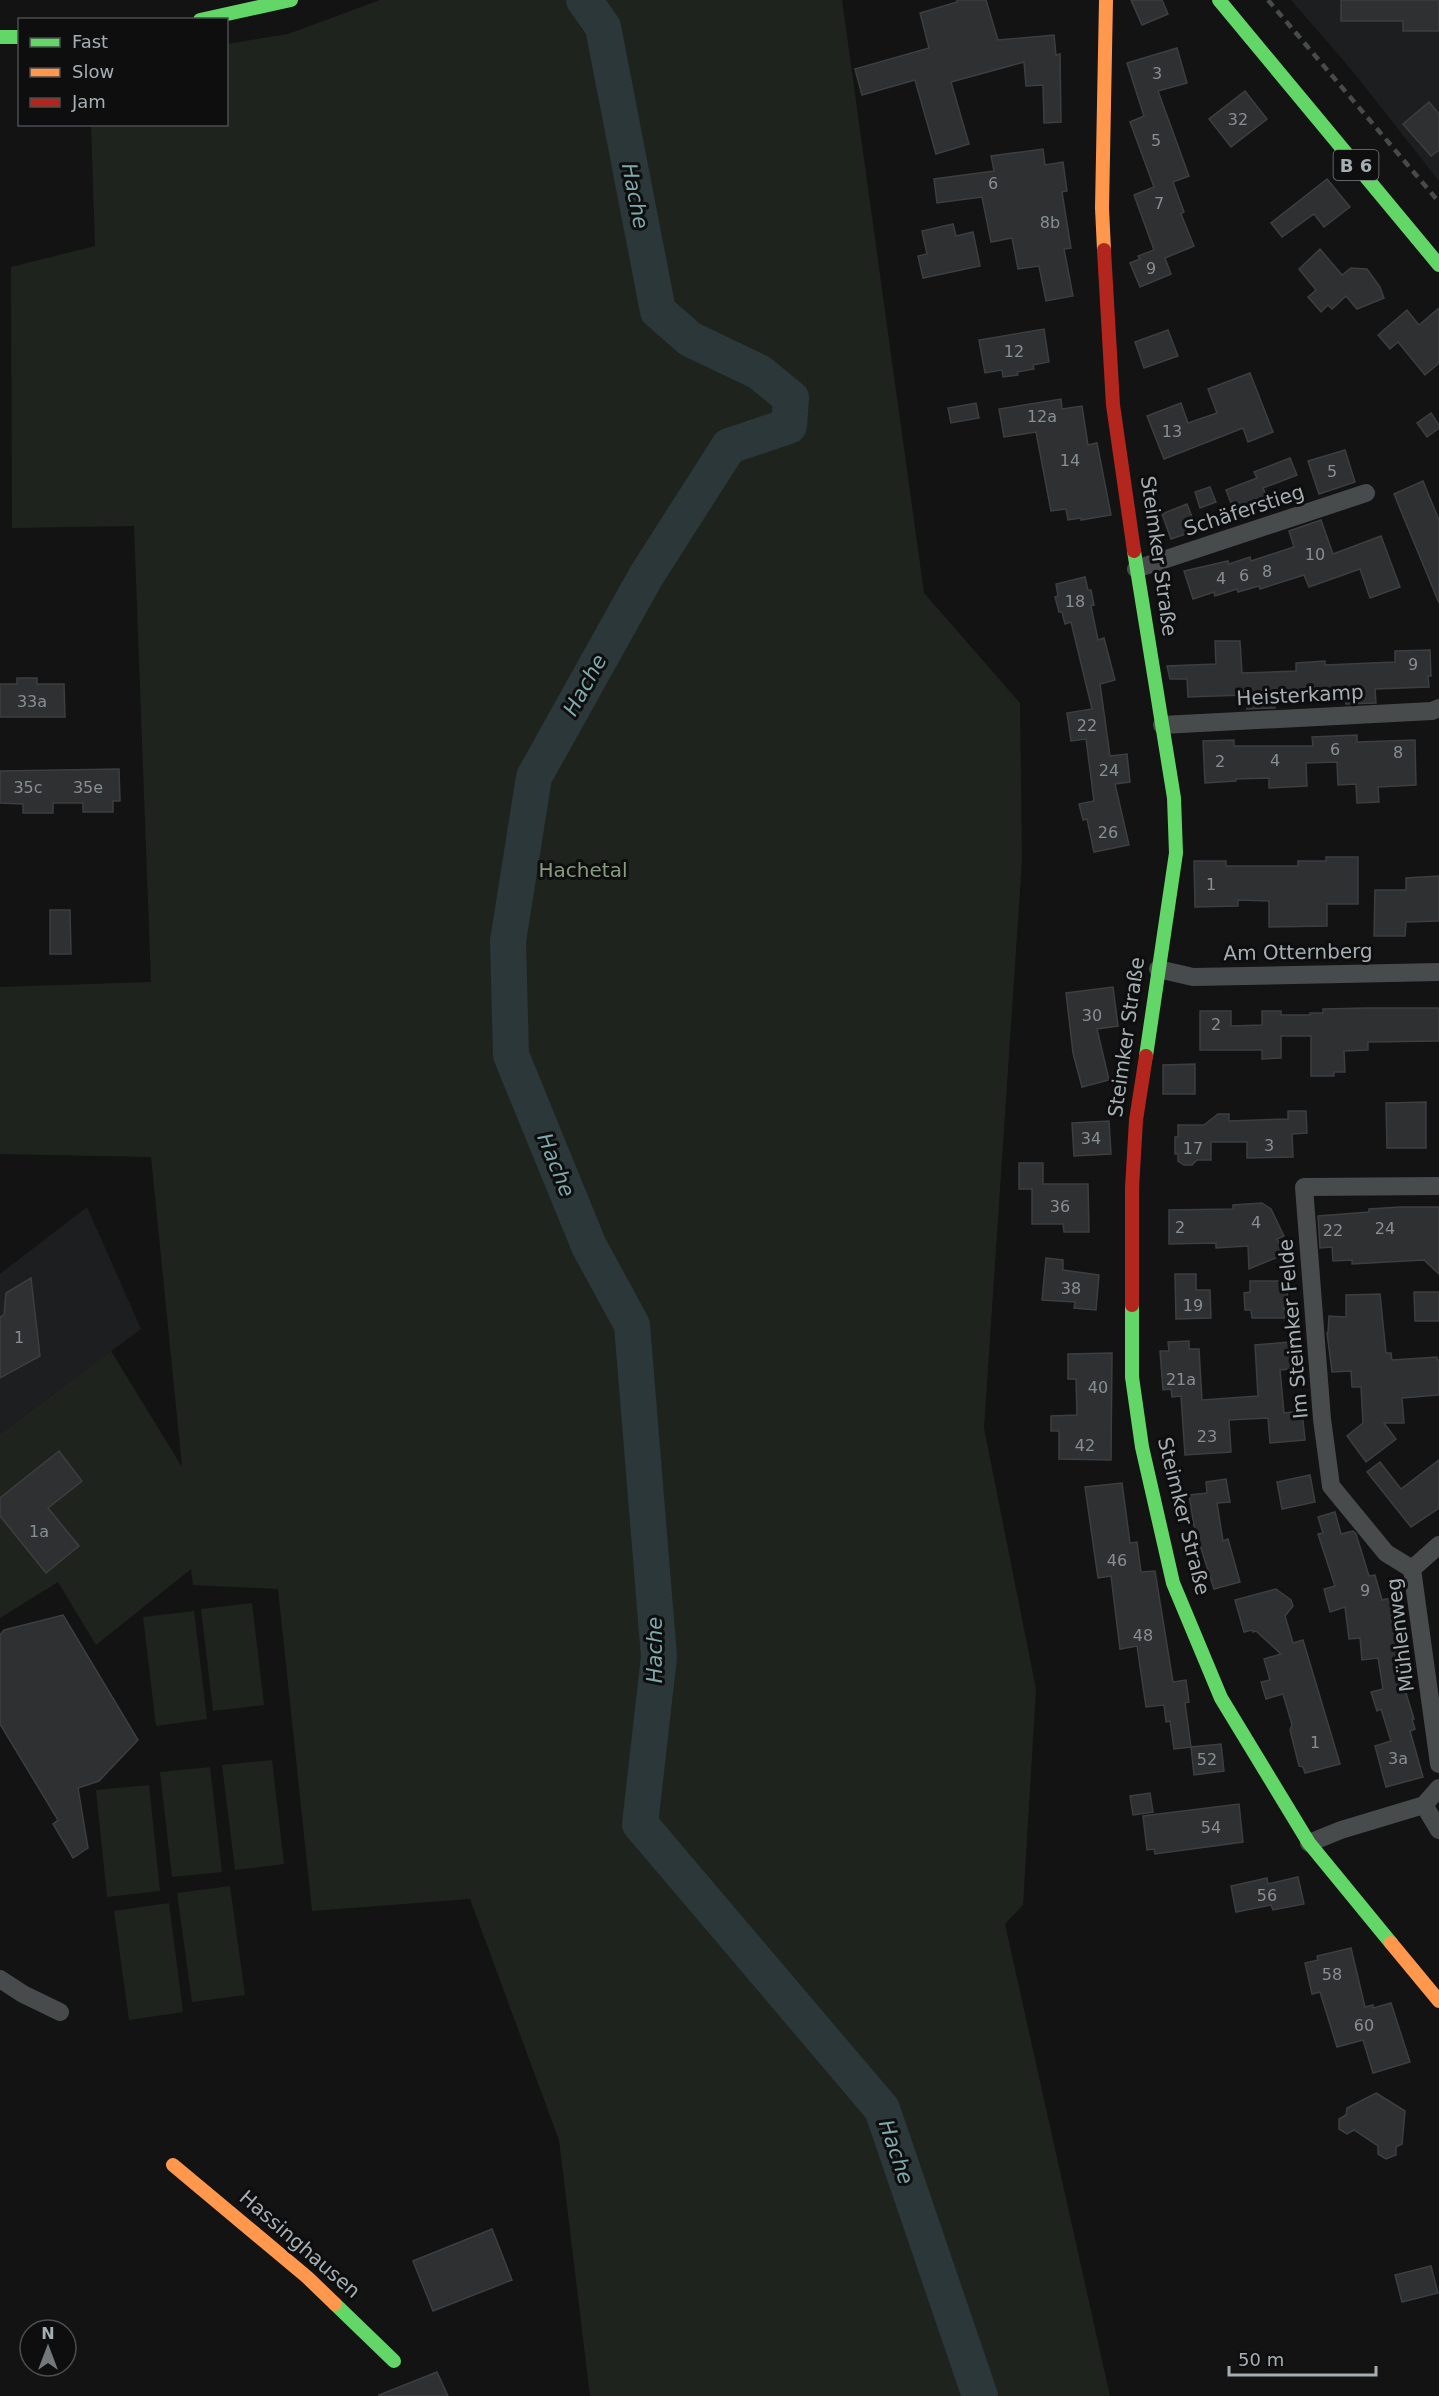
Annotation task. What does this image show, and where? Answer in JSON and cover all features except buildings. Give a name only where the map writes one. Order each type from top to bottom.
[{"type":"street","points":[[210,18],[291,0]]},
{"type":"street","name":"Steimker Straße","points":[[1106,0],[1102,208],[1106,314],[1113,405],[1127,491],[1136,569],[1174,798],[1176,854],[1136,1120],[1132,1188],[1132,1377],[1142,1446],[1173,1583],[1221,1698],[1309,1843],[1439,2001]]},
{"type":"street","name":"B 6","points":[[1219,0],[1439,264]]},
{"type":"street","points":[[0,37],[18,37]]},
{"type":"street","name":"Schäferstieg","points":[[1136,569],[1366,493]]},
{"type":"street","name":"Heisterkamp","points":[[1162,725],[1432,711],[1439,708]]},
{"type":"street","name":"Am Otternberg","points":[[1158,969],[1193,977],[1439,972]]},
{"type":"street","name":"Im Steimker Felde","points":[[1412,1569],[1386,1553],[1331,1486],[1323,1419],[1304,1186],[1439,1186]]},
{"type":"street","name":"Mühlenweg","points":[[1439,1545],[1412,1569],[1437,1727],[1439,1764]]},
{"type":"street","points":[[1309,1843],[1341,1830],[1424,1805],[1439,1788]]},
{"type":"street","points":[[1424,1805],[1439,1830]]},
{"type":"street","points":[[0,1979],[22,1994],[60,2012]]},
{"type":"street","name":"Hassinghausen","points":[[173,2165],[307,2277],[394,2361]]},
{"type":"shaded area","points":[[1291,0],[1439,0],[1439,181],[1350,68]]},
{"type":"shaded area","points":[[87,1207],[141,1329],[0,1434],[0,1274]]},
{"type":"green space","name":"Hachetal","points":[[380,0],[842,0],[924,593],[1020,703],[1022,860],[984,1428],[1036,1689],[1023,1905],[1005,1924],[1110,2396],[590,2396],[559,2140],[470,1899],[312,1911],[278,1589],[193,1585],[191,1569],[96,1645],[58,1582],[0,1618],[0,1434],[111,1351],[182,1467],[151,1157],[0,1154],[0,987],[151,982],[134,526],[12,528],[11,267],[95,246],[91,126],[228,126],[228,44],[288,34]]},
{"type":"green space","points":[[252,1603],[264,1705],[213,1711],[201,1609]]},
{"type":"green space","points":[[194,1611],[207,1719],[156,1726],[143,1617]]},
{"type":"green space","points":[[272,1760],[284,1864],[235,1870],[222,1765]]},
{"type":"green space","points":[[210,1767],[222,1872],[172,1877],[160,1772]]},
{"type":"green space","points":[[149,1785],[160,1891],[107,1897],[96,1790]]},
{"type":"green space","points":[[230,1886],[245,1995],[192,2002],[177,1893]]},
{"type":"green space","points":[[169,1903],[183,2012],[129,2020],[114,1911]]},
{"type":"waterway","name":"Hache","points":[[584,0],[603,27],[658,311],[690,339],[759,372],[791,398],[789,426],[729,446],[646,576],[534,777],[508,941],[511,1055],[589,1246],[632,1325],[659,1657],[640,1824],[882,2109],[980,2396]]},
{"type":"railway","points":[[1268,0],[1439,202]]},
{"type":"traffic: fast","points":[[209,18],[291,0]]},
{"type":"traffic: fast","points":[[1219,0],[1439,265]]},
{"type":"traffic: fast","points":[[0,37],[18,37]]},
{"type":"traffic: fast","points":[[1134,551],[1174,798],[1176,853],[1146,1056]]},
{"type":"traffic: fast","points":[[1132,1305],[1132,1377],[1142,1447],[1173,1583],[1221,1698],[1309,1843],[1391,1943]]},
{"type":"traffic: fast","points":[[335,2304],[394,2361]]},
{"type":"traffic: slow","points":[[1104,250],[1102,208],[1106,0]]},
{"type":"traffic: slow","points":[[1391,1943],[1439,2001]]},
{"type":"traffic: slow","points":[[173,2165],[307,2277],[335,2304]]},
{"type":"traffic: jam","points":[[1104,250],[1113,405],[1134,551]]},
{"type":"traffic: jam","points":[[1132,1305],[1132,1188],[1136,1120],[1146,1056]]}]
